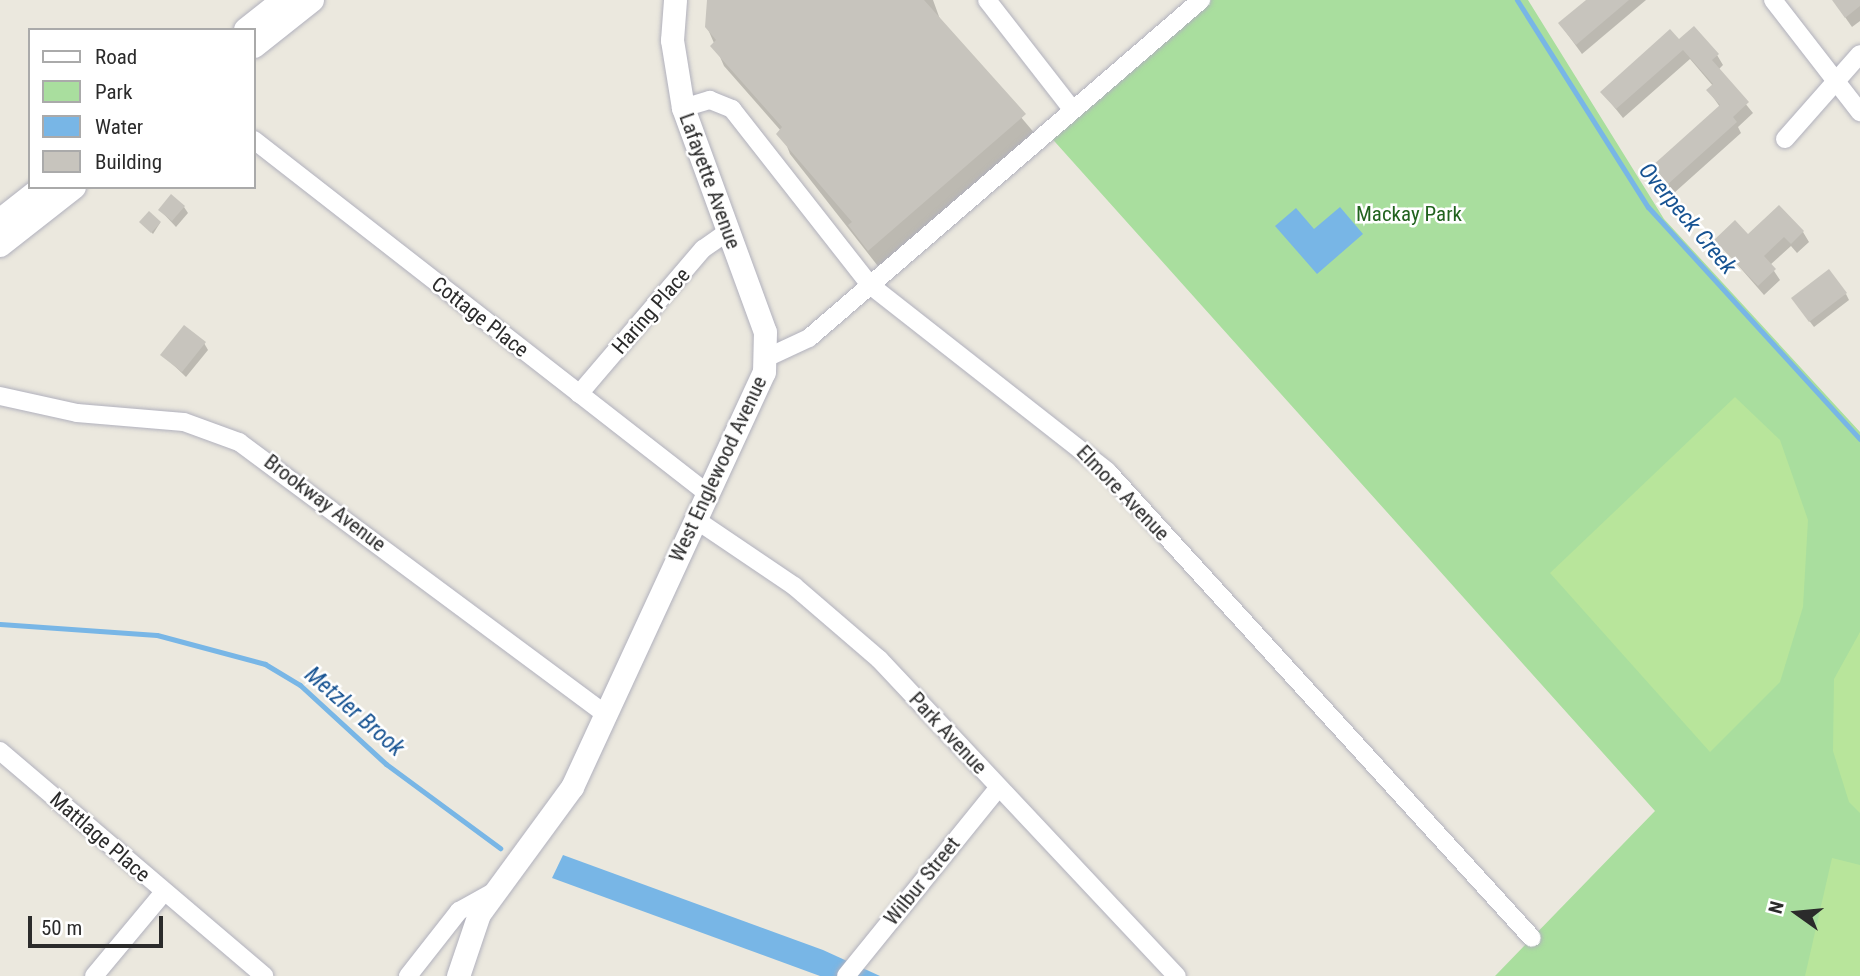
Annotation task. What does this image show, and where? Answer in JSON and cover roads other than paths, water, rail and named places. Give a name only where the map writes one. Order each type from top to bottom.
[{"type":"main road","points":[[249,28],[284,0]]},
{"type":"main road","points":[[256,44],[312,0]]},
{"type":"main road","points":[[0,221],[40,189]]},
{"type":"main road","points":[[0,245],[71,189]]},
{"type":"street","name":"Lafayette Avenue","points":[[675,0],[672,40],[683,108],[763,326],[766,358]]},
{"type":"street","points":[[987,0],[1072,109]]},
{"type":"street","name":"West Englewood Avenue","points":[[408,976],[460,911],[496,890],[565,800],[707,493],[766,358],[800,346],[1200,0]]},
{"type":"street","points":[[1773,0],[1860,112]]},
{"type":"street","points":[[1785,139],[1860,54]]},
{"type":"street","name":"Elmore Avenue","points":[[683,108],[710,100],[732,109],[870,285],[1107,471],[1532,938]]},
{"type":"street","name":"Cottage Place","points":[[256,142],[707,493]]},
{"type":"street","name":"Haring Place","points":[[579,394],[703,249],[727,232]]},
{"type":"street","name":"Brookway Avenue","points":[[0,396],[77,413],[184,422],[240,442],[605,713]]},
{"type":"street","name":"Park Avenue","points":[[695,519],[838,621],[1177,976]]},
{"type":"street","name":"Mattlage Place","points":[[0,751],[264,976]]},
{"type":"street","name":"Wilbur Street","points":[[851,969],[999,787]]},
{"type":"street","points":[[458,976],[471,931],[496,890]]},
{"type":"street","points":[[94,976],[164,892]]},
{"type":"water","points":[[1340,207],[1363,234],[1317,274],[1275,226],[1296,208],[1314,229]]},
{"type":"water","points":[[563,855],[823,950],[880,976],[820,976],[552,878]]},
{"type":"waterway","name":"Overpeck Creek","points":[[1517,0],[1648,207],[1860,439]]},
{"type":"waterway","name":"Metzler Brook","points":[[0,624],[157,635],[265,664],[300,685],[386,764],[500,848]]},
{"type":"park label","name":"Mackay Park","points":[[1409,214]]}]
